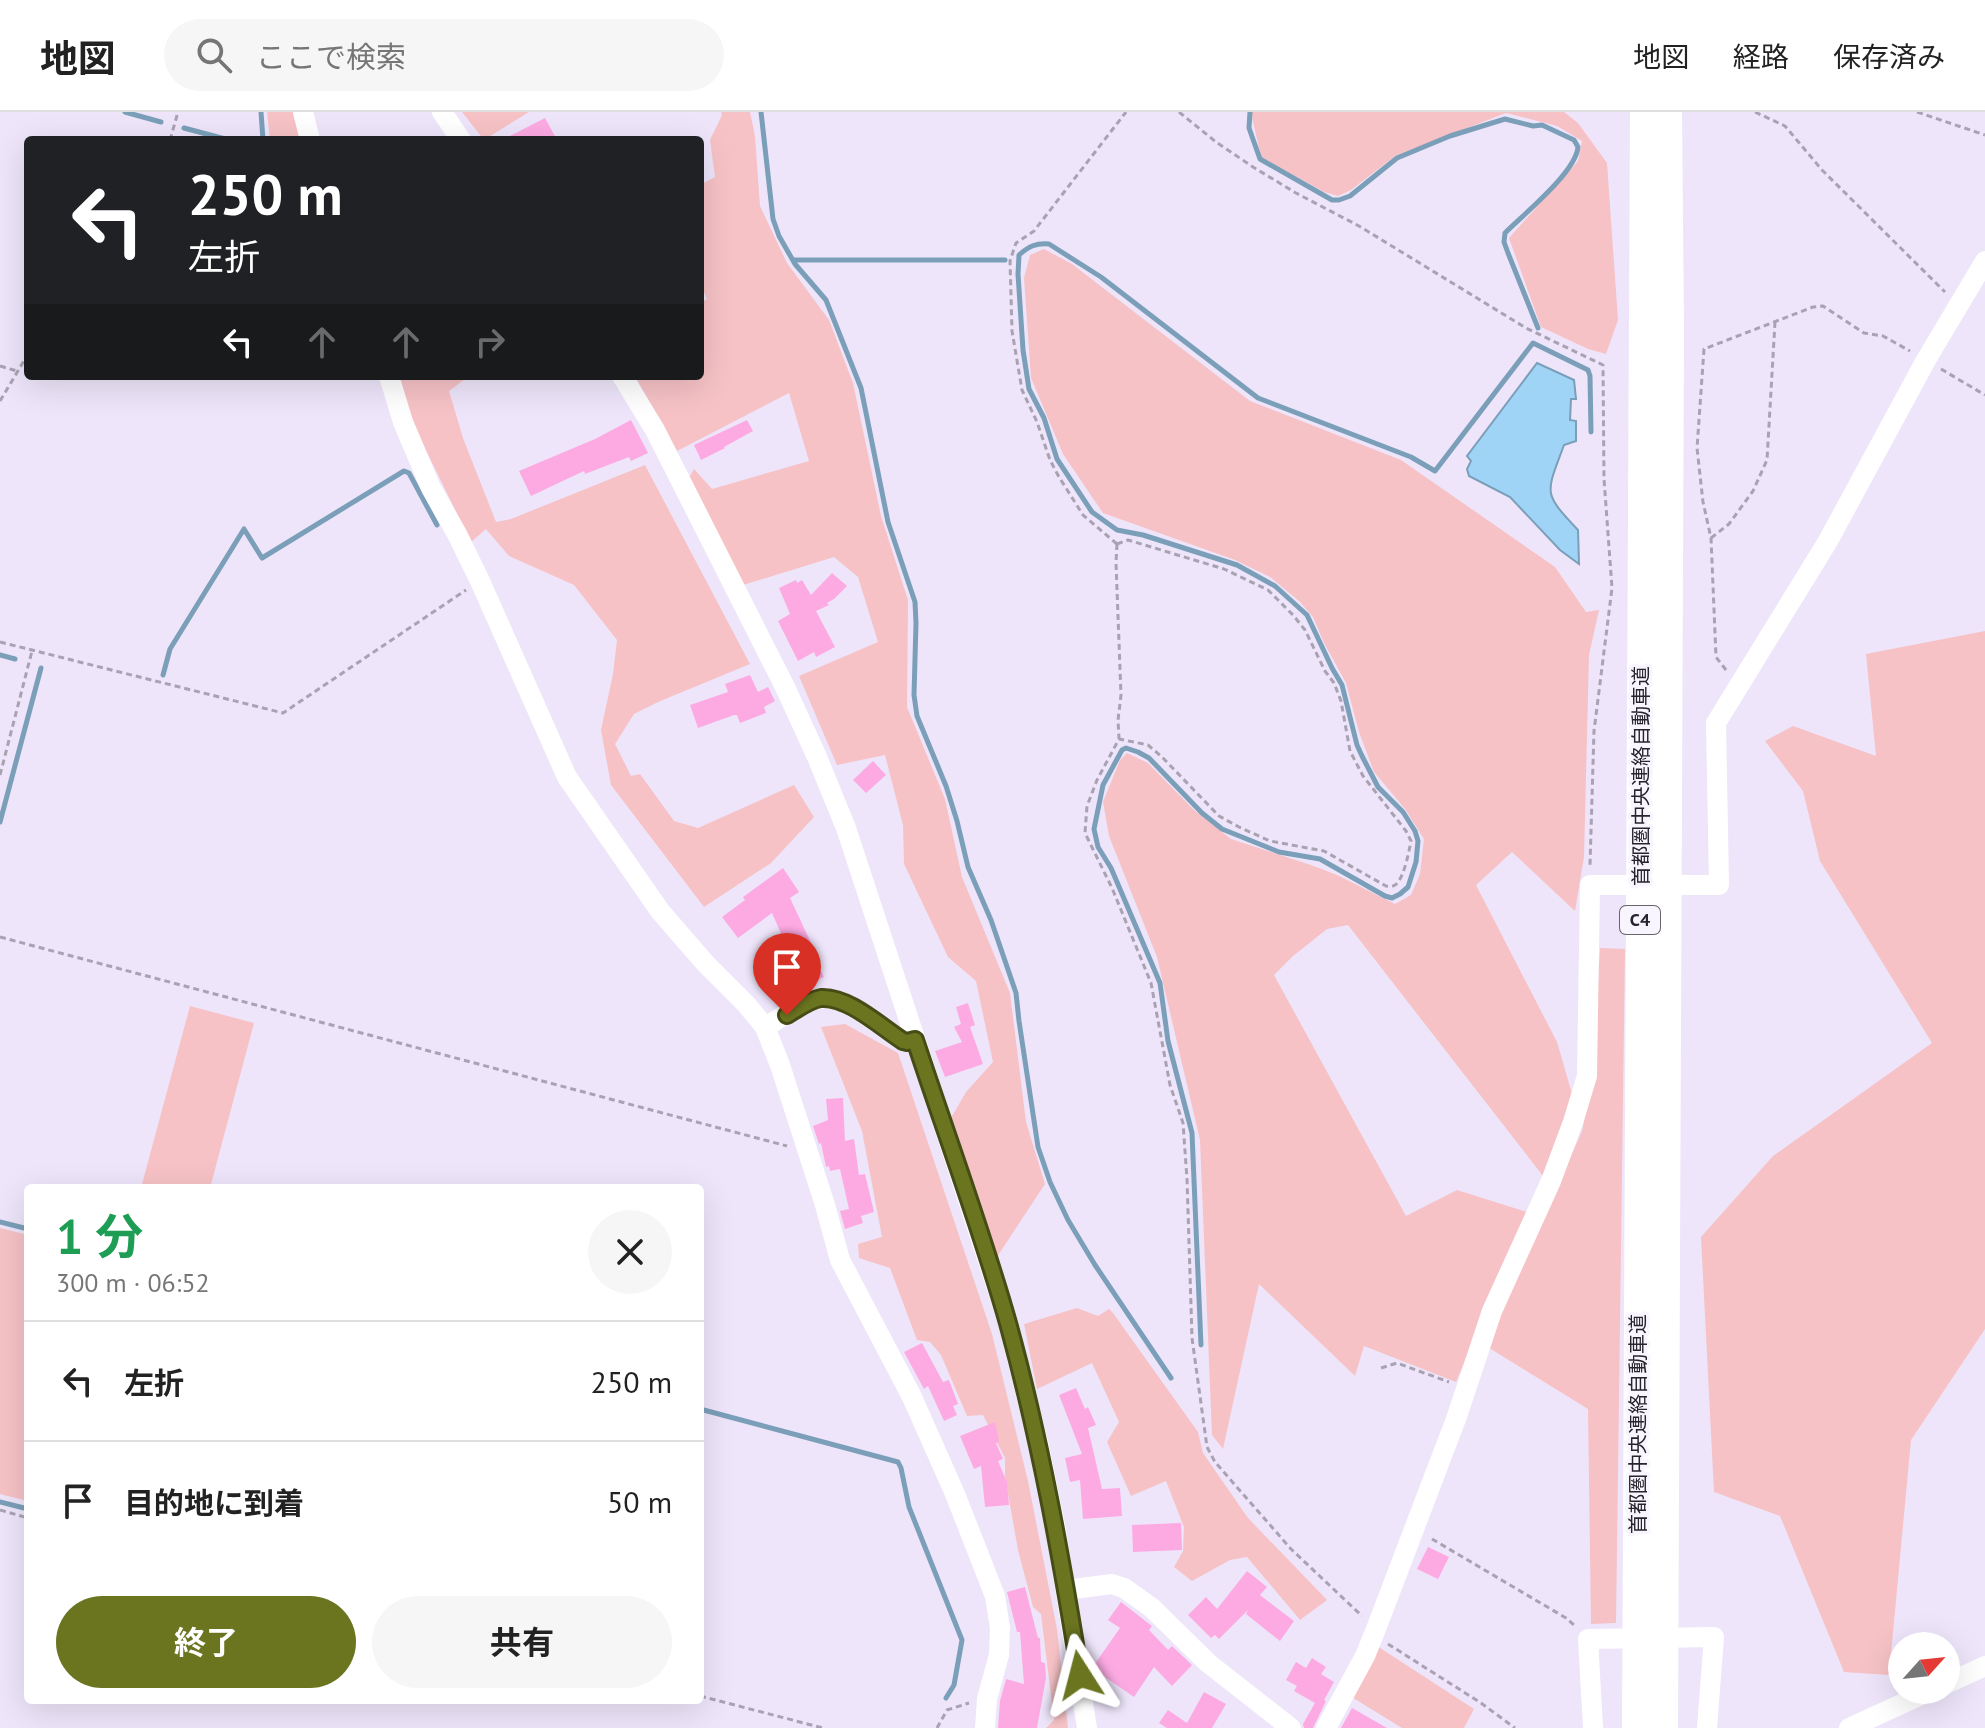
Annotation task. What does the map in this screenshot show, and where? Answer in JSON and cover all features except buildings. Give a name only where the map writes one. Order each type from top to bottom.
[{"type":"highway","name":"首都圏中央連絡自動車道","points":[[1637,1728],[1645,112]]},
{"type":"highway","name":"首都圏中央連絡自動車道","points":[[1663,1728],[1669,347],[1667,112]]},
{"type":"street","points":[[303,112],[309,136]]},
{"type":"street","points":[[442,112],[458,136]]},
{"type":"street","points":[[1326,1728],[1375,1632],[1492,1311],[1551,1181],[1573,1122],[1587,1076],[1590,885],[1596,880],[1719,885],[1716,723],[1828,541],[1926,360],[1985,261]]},
{"type":"street","points":[[390,380],[403,422],[431,488],[480,581],[567,777],[660,911],[765,1027],[807,1148],[840,1260],[912,1397],[995,1596],[1000,1628],[999,1655],[987,1699],[985,1728]]},
{"type":"street","points":[[624,380],[655,430],[785,687],[846,828],[1008,1322],[1038,1442],[1066,1590],[1087,1728]]},
{"type":"street","points":[[765,1027],[809,1002],[819,998],[835,999],[863,1013],[903,1041],[915,1040]]},
{"type":"street","points":[[1066,1590],[1112,1584],[1124,1588],[1152,1608],[1208,1663],[1291,1728]]},
{"type":"street","points":[[1593,1728],[1594,1639],[1714,1637],[1707,1728]]},
{"type":"street","points":[[1960,1678],[1985,1666]]},
{"type":"street","points":[[1849,1728],[1901,1704]]},
{"type":"path","points":[[171,136],[178,112]]},
{"type":"path","points":[[1117,544],[1083,515],[1059,477],[1022,390],[1012,331],[1010,261],[1016,243],[1034,231],[1126,112]]},
{"type":"path","points":[[1179,112],[1216,142],[1296,193],[1359,226],[1526,328],[1603,365],[1604,479],[1612,588],[1594,731],[1596,880]]},
{"type":"path","points":[[1755,112],[1785,126],[1822,170],[1958,306]]},
{"type":"path","points":[[1917,112],[1985,135]]},
{"type":"path","points":[[1738,686],[1716,657],[1711,538],[1697,448],[1704,349],[1813,307],[1823,306],[1864,333],[1883,336],[1985,395]]},
{"type":"path","points":[[1711,538],[1729,524],[1753,491],[1767,460],[1775,322]]},
{"type":"path","points":[[0,401],[24,360]]},
{"type":"path","points":[[0,366],[17,371]]},
{"type":"path","points":[[1117,544],[1128,540],[1224,569],[1268,590],[1293,615],[1305,630],[1334,683],[1341,701],[1350,751],[1363,776],[1411,841],[1398,884],[1386,886],[1324,851],[1270,841],[1239,827],[1219,816],[1148,745],[1119,739]]},
{"type":"path","points":[[1117,544],[1121,695],[1119,739],[1087,806],[1085,833],[1112,888],[1151,983],[1170,1085],[1183,1123],[1192,1338],[1207,1447],[1215,1462],[1291,1549],[1375,1632],[1515,1728]]},
{"type":"path","points":[[0,642],[283,713],[480,581]]},
{"type":"path","points":[[0,775],[32,651]]},
{"type":"path","points":[[0,937],[783,1146],[807,1148]]},
{"type":"path","points":[[1381,1368],[1397,1363],[1466,1388]]},
{"type":"path","points":[[0,1510],[24,1517]]},
{"type":"path","points":[[1414,1529],[1566,1618],[1594,1639]]},
{"type":"path","points":[[704,1697],[823,1728]]},
{"type":"path","points":[[937,1728],[947,1710],[987,1699]]},
{"type":"shaded area","points":[[267,112],[294,112],[299,136],[270,136]]},
{"type":"shaded area","points":[[462,112],[529,112],[490,136],[481,136]]},
{"type":"shaded area","points":[[721,112],[750,112],[755,136],[760,206],[787,263],[829,320],[853,383],[881,516],[908,600],[907,707],[945,799],[962,877],[1010,993],[1026,1122],[1045,1184],[997,1257],[951,1118],[966,1092],[993,1062],[976,981],[948,957],[904,864],[903,825],[885,755],[837,765],[799,676],[878,642],[858,577],[834,557],[743,585],[689,478],[694,469],[712,489],[809,461],[789,393],[677,451],[637,380],[704,380],[704,301],[707,299],[704,293],[704,183],[715,177],[710,140]]},
{"type":"shaded area","points":[[1252,112],[1564,112],[1578,123],[1607,163],[1618,320],[1606,354],[1541,327],[1509,238],[1578,161],[1582,141],[1557,126],[1506,113],[1395,156],[1351,190],[1338,196],[1324,192],[1261,157]]},
{"type":"shaded area","points":[[1044,249],[1072,264],[1250,401],[1401,460],[1555,567],[1586,612],[1599,610],[1589,655],[1584,857],[1575,911],[1512,852],[1476,885],[1557,1042],[1575,1104],[1543,1176],[1348,925],[1327,929],[1274,975],[1406,1216],[1457,1190],[1527,1212],[1456,1382],[1364,1346],[1355,1376],[1259,1284],[1223,1449],[1212,1435],[1200,1140],[1157,957],[1109,836],[1103,802],[1120,760],[1127,753],[1148,763],[1194,810],[1231,839],[1337,875],[1395,904],[1411,895],[1420,874],[1424,839],[1405,809],[1374,772],[1346,683],[1313,617],[1299,601],[1270,577],[1235,560],[1103,513],[1063,454],[1031,378],[1024,278],[1030,255]]},
{"type":"shaded area","points":[[399,380],[464,380],[449,391],[463,438],[496,522],[511,519],[645,465],[750,664],[634,714],[615,744],[631,776],[640,774],[674,821],[698,828],[794,785],[814,817],[771,863],[704,907],[611,785],[601,730],[617,640],[574,585],[509,556],[486,529],[471,542],[416,430]]},
{"type":"shaded area","points":[[1985,631],[1985,1329],[1911,1440],[1893,1632],[1888,1632],[1888,1675],[1844,1672],[1780,1516],[1714,1492],[1701,1237],[1773,1156],[1932,1043],[1820,861],[1803,791],[1765,741],[1793,726],[1876,756],[1866,654]]},
{"type":"shaded area","points":[[1600,948],[1625,949],[1616,1623],[1591,1624],[1588,1409],[1486,1346],[1582,1131],[1592,1086]]},
{"type":"shaded area","points":[[190,1006],[254,1023],[211,1184],[142,1184]]},
{"type":"shaded area","points":[[845,1024],[898,1053],[992,1334],[1028,1481],[1057,1629],[1068,1728],[1046,1728],[1054,1720],[1041,1614],[1033,1607],[1018,1550],[1005,1476],[1005,1458],[983,1415],[967,1416],[941,1355],[930,1342],[917,1340],[890,1268],[859,1258],[858,1244],[882,1237],[862,1131],[821,1027]]},
{"type":"shaded area","points":[[0,1228],[24,1234],[24,1500],[0,1494]]},
{"type":"shaded area","points":[[1077,1308],[1098,1316],[1109,1309],[1113,1313],[1198,1432],[1203,1453],[1248,1518],[1327,1600],[1300,1620],[1247,1557],[1230,1560],[1192,1581],[1174,1567],[1183,1551],[1184,1527],[1166,1481],[1131,1496],[1107,1442],[1119,1422],[1092,1363],[1037,1389],[1024,1324]]},
{"type":"shaded area","points":[[1377,1646],[1474,1709],[1464,1728],[1402,1728],[1350,1696]]},
{"type":"water","points":[[1537,363],[1574,380],[1576,399],[1571,399],[1570,420],[1576,421],[1576,441],[1564,445],[1551,492],[1558,508],[1578,530],[1579,564],[1560,550],[1510,497],[1469,476],[1467,469],[1471,461],[1467,456]]},
{"type":"waterway","points":[[125,112],[161,122]]},
{"type":"waterway","points":[[261,112],[263,136]]},
{"type":"waterway","points":[[761,112],[773,219],[779,236],[795,264],[826,300],[861,388],[888,522],[915,602],[914,695],[917,716],[946,786],[968,867],[991,920],[1016,993],[1038,1147],[1068,1220],[1171,1378]]},
{"type":"waterway","points":[[1250,112],[1249,128],[1260,159],[1332,200],[1350,196],[1397,158],[1450,136],[1505,119],[1533,126],[1542,125],[1574,140],[1578,147],[1568,168],[1505,233],[1504,242],[1538,328]]},
{"type":"waterway","points":[[184,128],[214,136]]},
{"type":"waterway","points":[[1201,1345],[1192,1133],[1168,1041],[1160,983],[1111,868],[1098,847],[1094,829],[1103,785],[1122,750],[1126,748],[1138,752],[1149,758],[1202,813],[1222,829],[1279,852],[1320,859],[1392,898],[1408,887],[1416,862],[1418,841],[1403,812],[1378,787],[1362,756],[1342,685],[1307,615],[1275,586],[1237,565],[1143,535],[1117,530],[1092,512],[1057,459],[1044,418],[1029,389],[1023,350],[1019,255],[1033,246],[1049,244],[1101,277],[1258,398],[1411,457],[1435,471],[1533,343],[1588,370],[1591,432]]},
{"type":"waterway","points":[[794,260],[1005,260]]},
{"type":"waterway","points":[[163,675],[170,649],[244,529],[262,558],[404,471],[409,473],[437,525]]},
{"type":"waterway","points":[[0,655],[15,659]]},
{"type":"waterway","points":[[0,822],[41,668]]},
{"type":"waterway","points":[[0,1222],[24,1228]]},
{"type":"waterway","points":[[704,1410],[898,1462],[909,1507],[962,1640],[954,1685],[946,1698]]},
{"type":"waterway","points":[[0,1502],[24,1508]]},
{"type":"route","points":[[787,1015],[819,998],[835,999],[863,1013],[903,1041],[915,1040],[1008,1322],[1052,1509],[1080,1675]]}]
